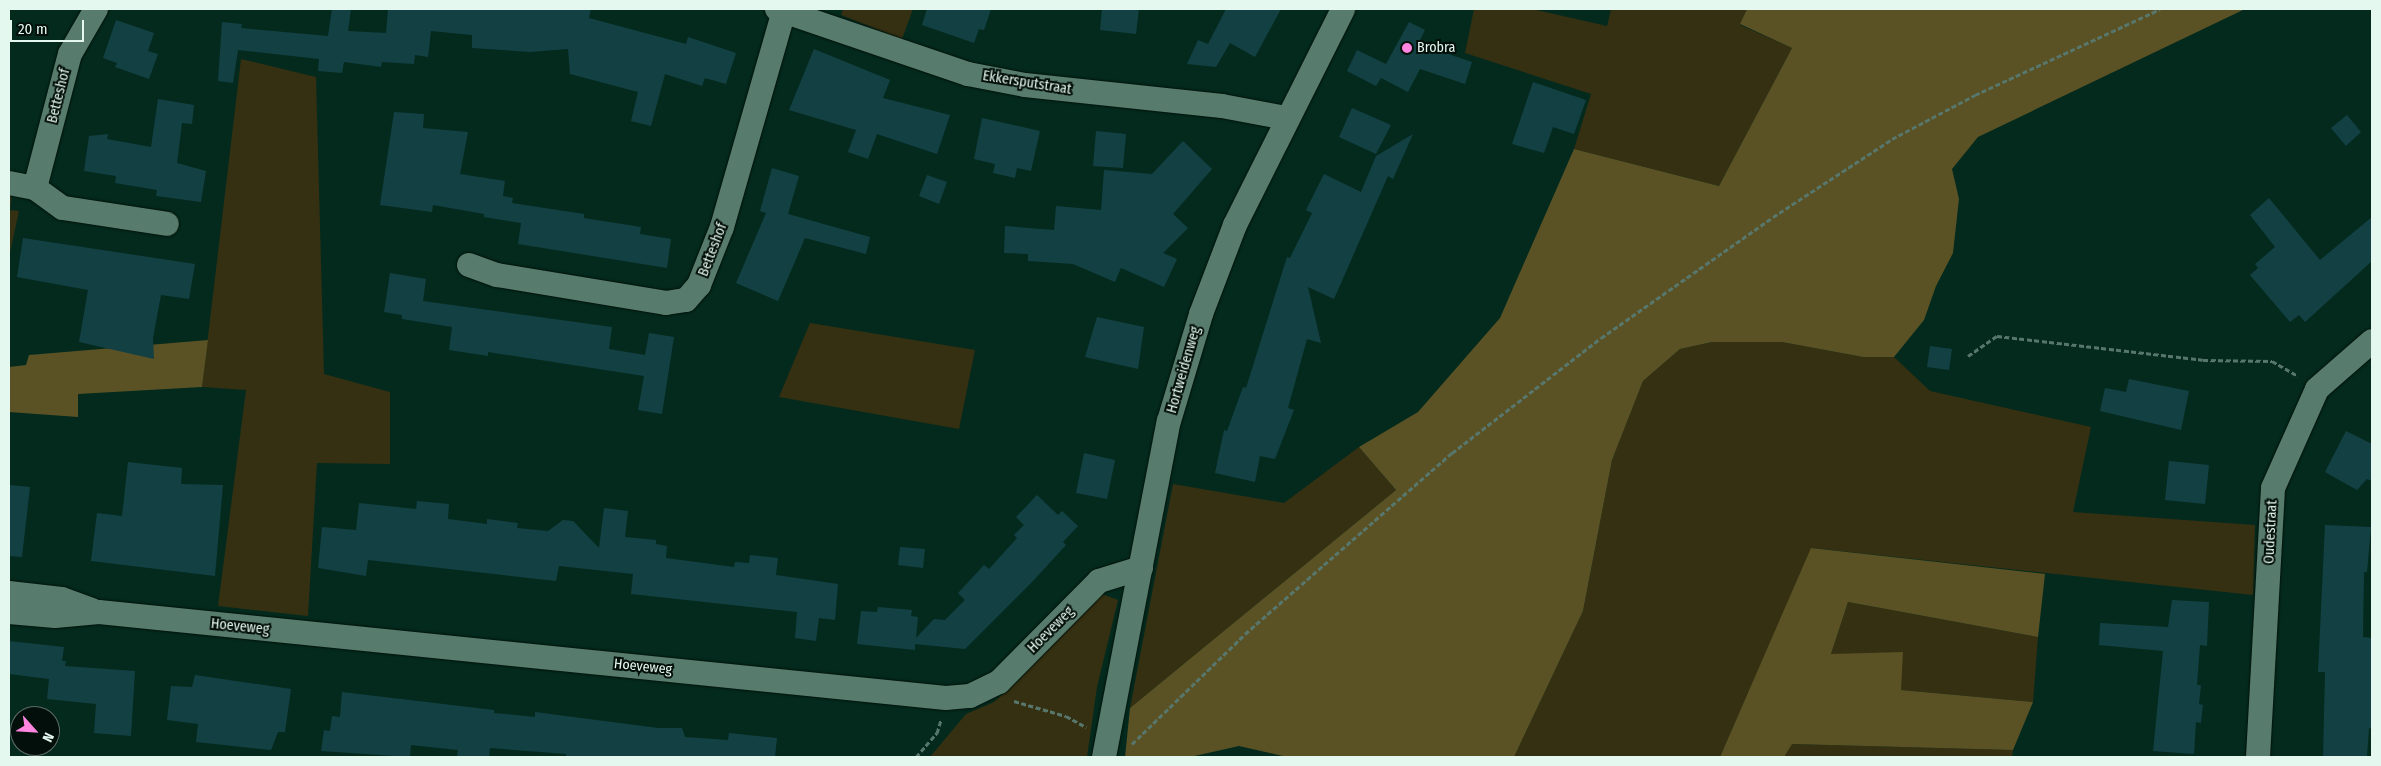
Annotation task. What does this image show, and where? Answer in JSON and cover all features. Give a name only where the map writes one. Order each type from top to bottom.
[{"type":"street","name":"Betteshof","points":[[35,188],[70,54],[96,9]]},
{"type":"street","name":"Hortweidenweg","points":[[1113,749],[1140,568],[1169,421],[1201,314],[1235,225],[1286,118],[1342,9]]},
{"type":"street","name":"Betteshof","points":[[469,265],[497,276],[666,303],[686,300],[699,285],[722,227],[781,10]]},
{"type":"street","name":"Ekkersputstraat","points":[[781,10],[968,74],[1026,85],[1222,106],[1286,118]]},
{"type":"street","points":[[9,183],[35,188],[63,208],[167,224]]},
{"type":"street","name":"Oudestraat","points":[[2258,757],[2273,488],[2318,389],[2372,341]]},
{"type":"street","name":"Hoeveweg","points":[[9,612],[55,616],[98,612],[946,698],[982,692],[999,682],[1099,581],[1140,568]]},
{"type":"street","name":"Hoeveweg","points":[[9,593],[62,598],[98,612]]},
{"type":"path","points":[[982,692],[1066,716],[1113,749],[1452,453],[1601,338],[1773,217],[1892,139],[1975,95],[2160,9]]},
{"type":"path","points":[[1968,356],[1997,336],[2203,360],[2272,361],[2318,389]]},
{"type":"path","points":[[916,757],[937,733],[946,698]]},
{"type":"shaded area","points":[[843,9],[913,9],[902,39],[841,15]]},
{"type":"shaded area","points":[[1474,9],[1532,9],[1607,26],[1611,9],[1747,9],[1740,25],[1792,48],[1719,186],[1574,149],[1591,94],[1465,53]]},
{"type":"shaded area","points":[[1747,9],[2245,9],[1978,137],[1952,169],[1959,199],[1953,253],[1936,286],[1924,320],[1894,357],[1863,357],[1782,342],[1712,342],[1680,349],[1643,381],[1612,460],[1583,611],[1514,757],[1287,757],[1239,746],[1190,757],[1125,757],[1130,708],[1396,490],[1359,447],[1418,412],[1500,318],[1574,149],[1719,186],[1792,48],[1740,24]]},
{"type":"shaded area","points":[[241,59],[316,77],[324,374],[390,392],[390,464],[317,463],[308,616],[218,606],[246,390],[202,387]]},
{"type":"shaded area","points":[[9,192],[12,192],[10,210],[19,211],[9,257]]},
{"type":"shaded area","points":[[810,323],[975,350],[959,429],[779,397]]},
{"type":"shaded area","points":[[208,340],[202,387],[78,394],[78,417],[9,412],[9,367],[26,365],[29,355]]},
{"type":"shaded area","points":[[1712,342],[1782,342],[1863,357],[1894,357],[1930,391],[2091,427],[2073,512],[2255,525],[2253,595],[1812,548],[1720,757],[1514,757],[1583,611],[1612,460],[1643,381],[1680,349]]},
{"type":"shaded area","points":[[1359,447],[1396,490],[1130,708],[1173,484],[1284,503]]},
{"type":"shaded area","points":[[1811,548],[2045,574],[2038,637],[1848,602],[1831,654],[1903,652],[1901,690],[2033,702],[2013,750],[1792,744],[1784,757],[1720,757]]},
{"type":"shaded area","points":[[1102,594],[1118,600],[1097,687],[1087,757],[930,757],[966,714],[994,702],[1019,680],[1083,607]]},
{"type":"shaded area","points":[[1848,602],[2038,637],[2033,702],[1901,690],[1831,654]]},
{"type":"shaded area","points":[[1791,744],[2013,750],[2012,757],[1784,757]]},
{"type":"building","points":[[332,9],[351,9],[348,31],[386,33],[388,9],[591,9],[589,18],[686,44],[688,37],[736,53],[726,84],[705,78],[702,86],[665,74],[651,126],[631,121],[638,92],[570,74],[568,49],[530,52],[472,48],[472,35],[431,31],[428,57],[415,55],[414,64],[382,62],[381,67],[344,62],[342,73],[318,71],[319,59],[238,50],[233,83],[218,81],[222,22],[242,24],[241,28],[328,36]]},
{"type":"building","points":[[927,9],[991,9],[984,30],[979,29],[974,43],[922,25]]},
{"type":"building","points":[[1102,9],[1139,9],[1136,34],[1100,30]]},
{"type":"building","points":[[1226,9],[1281,9],[1255,57],[1230,43],[1216,67],[1187,64],[1198,40],[1208,44]]},
{"type":"building","points":[[116,20],[154,33],[148,51],[158,54],[149,79],[115,67],[117,63],[103,58]]},
{"type":"building","points":[[1409,22],[1425,30],[1418,44],[1472,62],[1465,84],[1420,69],[1408,92],[1381,78],[1376,86],[1347,71],[1357,50],[1386,64]]},
{"type":"building","points":[[814,49],[890,80],[883,98],[950,115],[937,154],[877,134],[868,159],[848,152],[856,130],[789,110]]},
{"type":"building","points":[[1533,82],[1586,100],[1574,134],[1553,127],[1544,153],[1512,144]]},
{"type":"building","points":[[158,99],[194,105],[192,124],[182,123],[177,163],[206,171],[201,202],[156,196],[157,190],[115,183],[116,176],[84,171],[89,136],[108,134],[107,139],[151,147]]},
{"type":"building","points":[[1352,108],[1391,125],[1376,154],[1339,137]]},
{"type":"building","points":[[394,112],[424,114],[423,128],[468,132],[460,174],[505,181],[503,196],[513,198],[512,203],[584,214],[584,218],[641,227],[640,234],[671,239],[667,268],[518,244],[521,223],[484,217],[484,214],[433,205],[432,212],[380,205]]},
{"type":"building","points":[[2347,115],[2361,132],[2346,146],[2331,128]]},
{"type":"building","points":[[982,118],[1040,131],[1031,171],[1017,168],[1015,178],[993,173],[995,164],[974,159]]},
{"type":"building","points":[[1096,131],[1126,134],[1123,168],[1093,166]]},
{"type":"building","points":[[1413,134],[1393,179],[1388,176],[1334,299],[1308,287],[1321,343],[1307,339],[1288,408],[1294,410],[1275,459],[1260,456],[1255,482],[1215,473],[1224,430],[1227,431],[1243,387],[1246,388],[1287,257],[1290,258],[1312,213],[1306,210],[1324,174],[1361,192],[1376,156]]},
{"type":"building","points":[[1183,141],[1212,169],[1173,214],[1188,228],[1163,253],[1177,259],[1164,287],[1121,268],[1115,282],[1073,264],[1028,261],[1028,254],[1004,253],[1005,226],[1054,230],[1056,206],[1101,210],[1104,170],[1152,174]]},
{"type":"building","points":[[772,168],[799,176],[788,214],[870,237],[866,254],[805,238],[778,301],[736,283],[766,213],[760,211]]},
{"type":"building","points":[[927,175],[947,182],[939,204],[919,196]]},
{"type":"building","points":[[2269,198],[2320,260],[2372,217],[2372,261],[2305,322],[2299,315],[2290,322],[2250,275],[2258,268],[2255,264],[2275,247],[2250,215]]},
{"type":"building","points":[[23,238],[195,264],[189,299],[161,295],[153,338],[154,359],[79,342],[88,290],[17,277]]},
{"type":"building","points":[[390,273],[426,279],[423,301],[612,327],[609,349],[645,355],[649,333],[674,337],[662,414],[638,410],[644,376],[488,352],[488,356],[449,350],[452,327],[402,319],[402,315],[384,312]]},
{"type":"building","points":[[1097,317],[1144,327],[1138,369],[1085,357]]},
{"type":"building","points":[[1930,346],[1952,349],[1949,370],[1927,367]]},
{"type":"building","points":[[2129,379],[2189,391],[2181,430],[2100,411],[2105,388],[2126,392]]},
{"type":"building","points":[[2346,431],[2372,444],[2372,481],[2367,479],[2357,490],[2325,472]]},
{"type":"building","points":[[1084,453],[1115,460],[1107,499],[1076,493]]},
{"type":"building","points":[[2169,461],[2209,465],[2205,504],[2165,500]]},
{"type":"building","points":[[128,462],[182,468],[181,484],[223,485],[215,576],[91,561],[97,513],[122,516]]},
{"type":"building","points":[[9,485],[30,487],[22,557],[9,556]]},
{"type":"building","points":[[1037,495],[1058,515],[1062,511],[1078,526],[1063,542],[1066,545],[1034,580],[965,649],[915,644],[915,650],[857,644],[861,611],[877,612],[878,607],[912,610],[911,616],[918,617],[916,638],[934,619],[945,620],[965,600],[958,593],[984,565],[989,569],[1017,538],[1014,535],[1024,525],[1016,517]]},
{"type":"building","points":[[417,501],[449,504],[448,519],[487,524],[487,519],[518,523],[517,528],[548,531],[563,520],[573,521],[599,548],[604,508],[628,511],[625,537],[656,540],[656,544],[667,546],[666,558],[734,567],[735,562],[749,563],[750,555],[778,558],[776,575],[838,584],[835,620],[819,618],[816,641],[795,638],[797,612],[631,594],[633,574],[559,566],[556,581],[368,560],[366,576],[318,568],[322,527],[356,530],[359,503],[416,509]]},
{"type":"building","points":[[2325,525],[2371,527],[2367,572],[2364,572],[2363,637],[2372,638],[2372,729],[2369,728],[2367,757],[2323,757],[2325,672],[2318,672]]},
{"type":"building","points":[[900,547],[925,549],[923,568],[898,565]]},
{"type":"building","points":[[2172,600],[2209,602],[2207,646],[2200,645],[2197,685],[2201,685],[2199,704],[2203,705],[2201,723],[2196,722],[2194,754],[2153,751],[2163,651],[2099,645],[2100,623],[2168,627]]},
{"type":"building","points":[[9,641],[64,647],[62,661],[66,661],[65,666],[135,671],[131,736],[94,733],[96,704],[47,699],[49,679],[9,674]]},
{"type":"building","points":[[195,675],[291,689],[285,732],[278,732],[271,750],[196,742],[198,724],[167,720],[171,686],[192,687]]},
{"type":"building","points":[[342,692],[494,710],[494,713],[535,717],[535,712],[658,728],[682,728],[685,737],[728,740],[729,733],[777,738],[775,757],[566,757],[566,754],[490,748],[489,757],[457,757],[458,750],[411,745],[410,757],[321,751],[324,730],[330,731],[332,716],[340,717]]},
{"type":"place","name":"Brobra","points":[[1407,48]]}]
